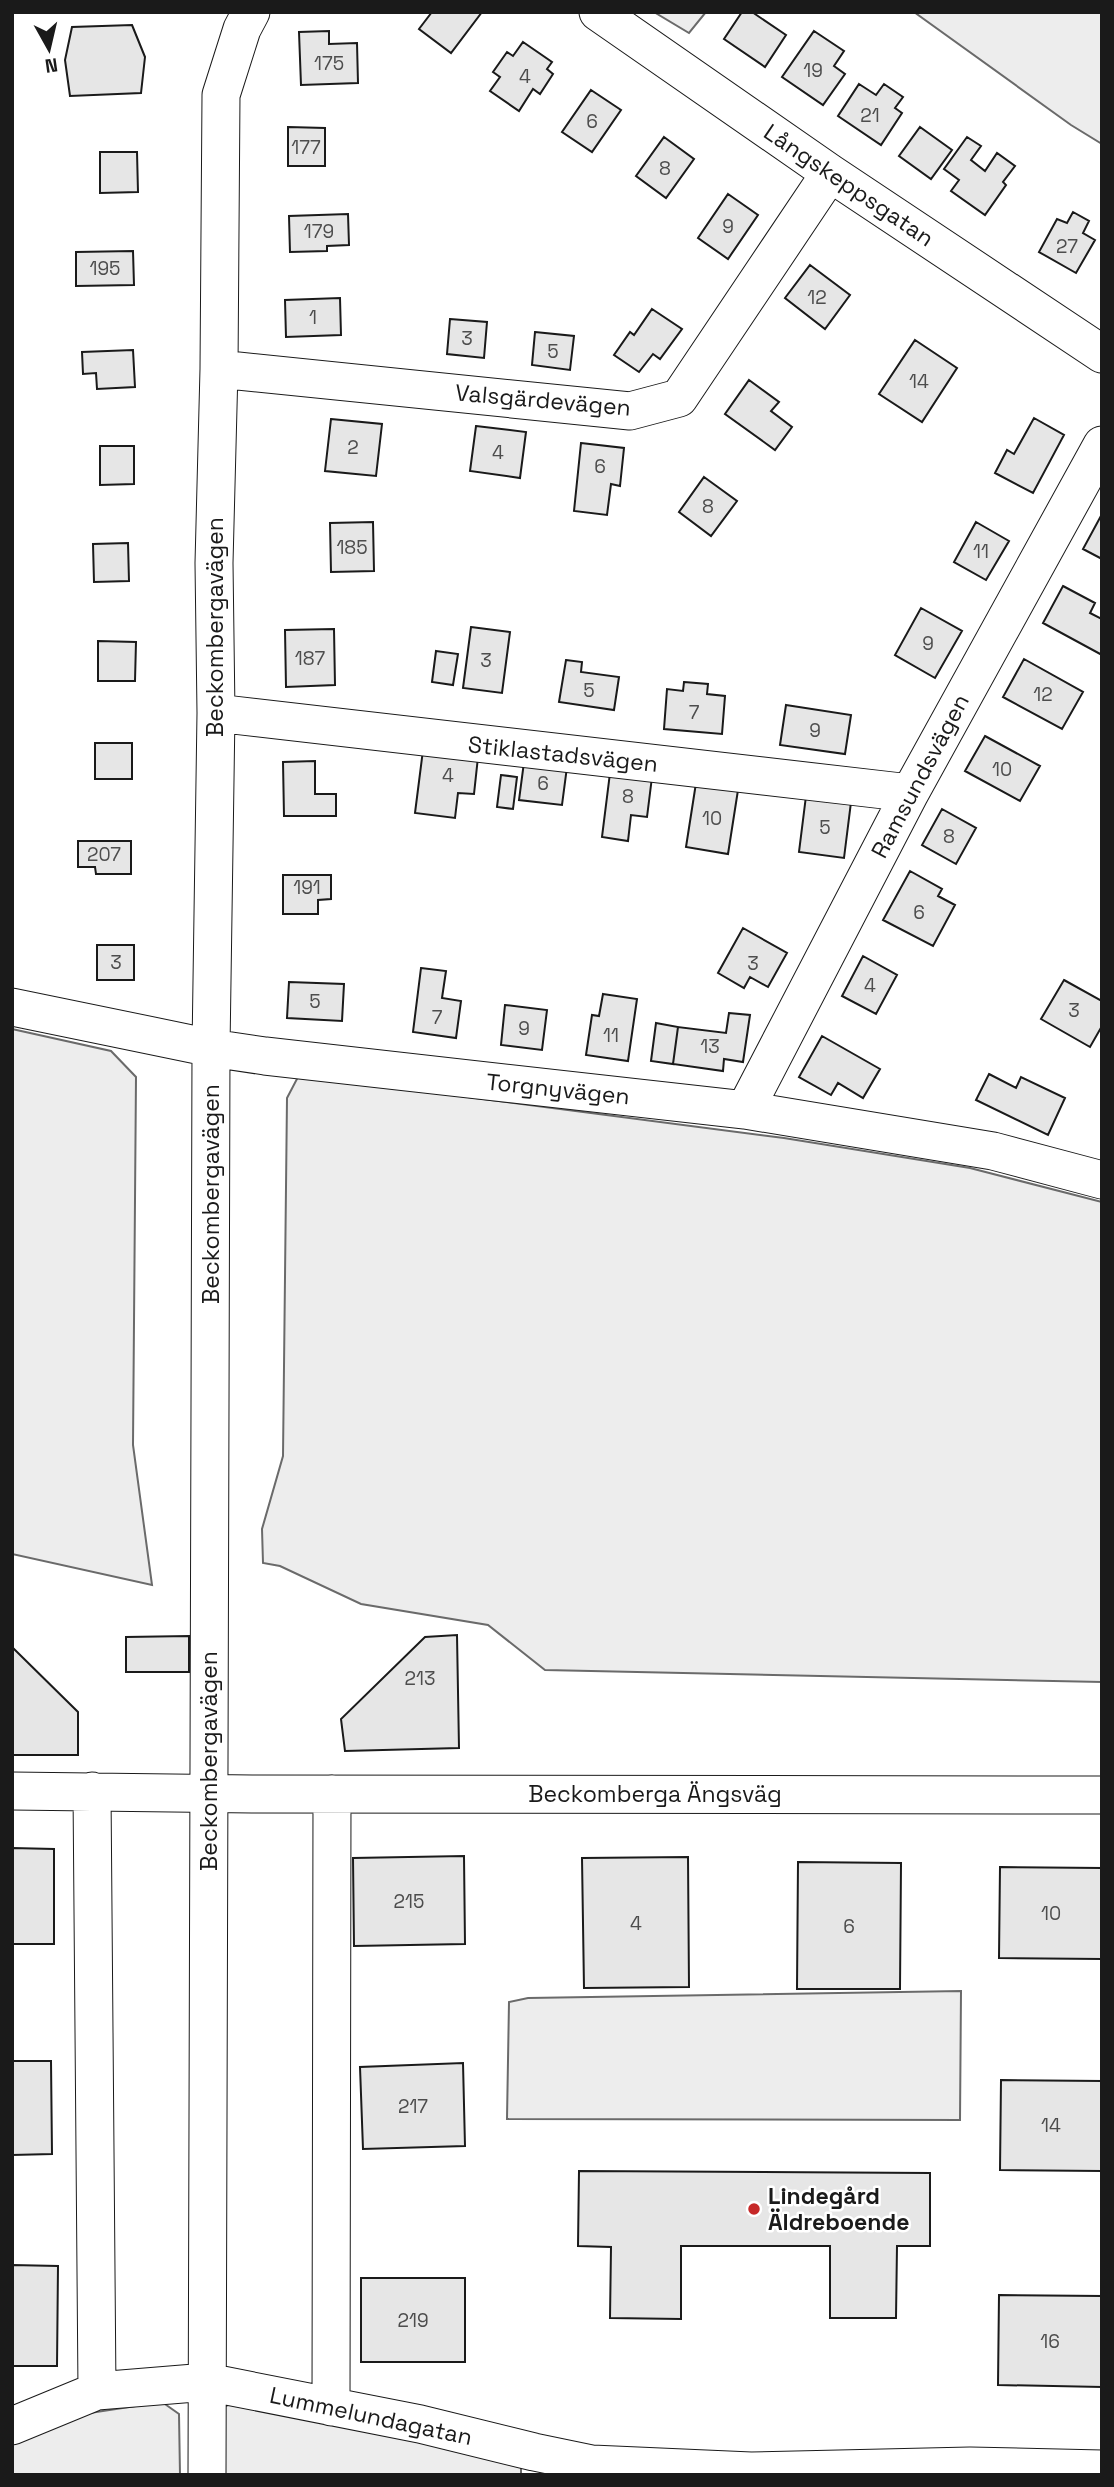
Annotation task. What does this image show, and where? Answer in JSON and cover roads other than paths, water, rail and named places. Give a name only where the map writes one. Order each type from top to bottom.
[{"type":"street","name":"Långskeppsgatan","points":[[597,12],[830,173],[1102,354]]},
{"type":"street","name":"Beckombergavägen","points":[[207,2475],[211,1048],[216,713],[214,563],[219,369],[220,95],[237,18]]},
{"type":"street","name":"Valsgärdevägen","points":[[219,369],[630,411],[680,398],[830,173]]},
{"type":"street","name":"Ramsundsvägen","points":[[745,1110],[910,793],[1102,444]]},
{"type":"street","name":"Stiklastadsvägen","points":[[216,713],[910,793]]},
{"type":"street","name":"Torgnyvägen","points":[[12,1007],[211,1048],[265,1056],[745,1110],[993,1151],[1102,1180]]},
{"type":"street","name":"Beckomberga Ängsväg","points":[[12,1791],[1102,1795]]},
{"type":"street","points":[[92,1791],[97,2391]]},
{"type":"street","points":[[331,2407],[332,1794]]},
{"type":"street","points":[[12,2426],[97,2391],[208,2382]]},
{"type":"street","name":"Lummelundagatan","points":[[208,2382],[420,2424],[534,2464],[751,2471],[970,2466],[1102,2469]]},
{"type":"place","name":"Lindegård Äldreboende","points":[[754,2209]]}]
